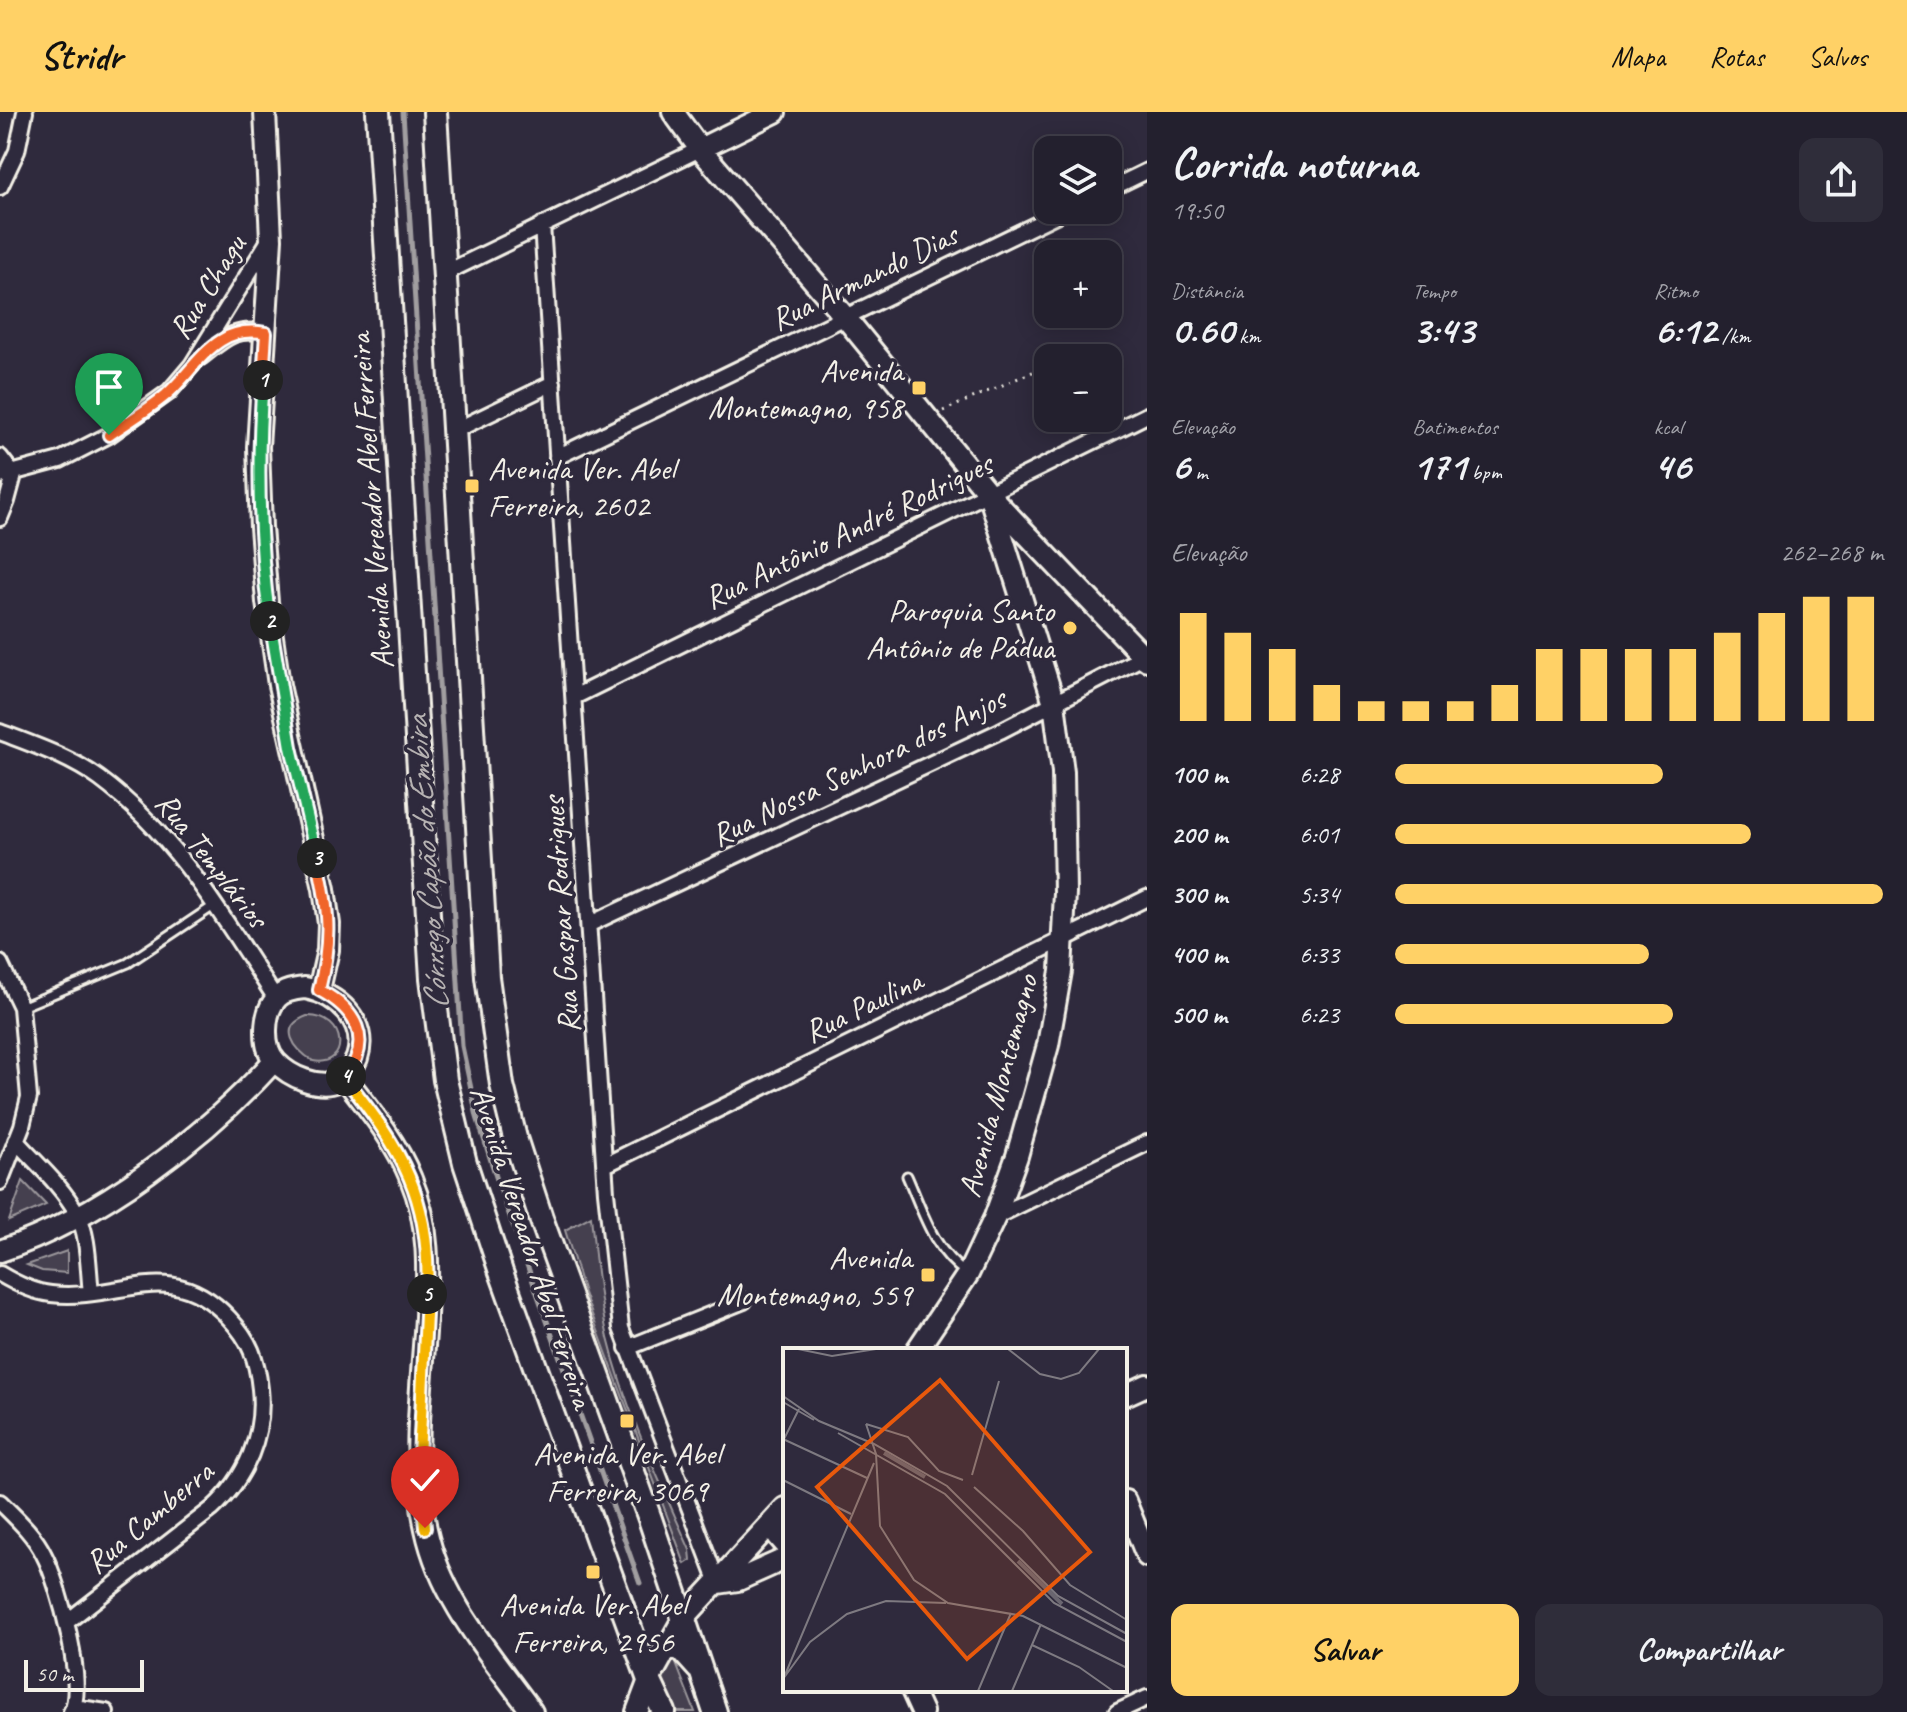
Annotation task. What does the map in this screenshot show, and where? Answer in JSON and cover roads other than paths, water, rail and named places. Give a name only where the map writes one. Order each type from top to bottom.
[{"type":"main road","name":"Avenida Vereador Abel Ferreira","points":[[378,112],[432,978],[445,1080],[465,1163],[501,1272],[649,1680],[664,1712]]},
{"type":"main road","name":"Avenida Vereador Abel Ferreira","points":[[435,112],[487,977],[502,1085],[515,1138],[541,1218],[650,1519],[715,1712]]},
{"type":"main road","points":[[667,1648],[680,1648],[699,1668]]},
{"type":"street","points":[[0,187],[17,151],[25,112]]},
{"type":"street","points":[[265,112],[271,239],[258,447],[265,572],[279,685],[329,924],[328,950],[319,990]]},
{"type":"street","name":"Avenida Montemagno","points":[[673,112],[700,149],[845,317],[989,494],[1054,703],[1063,772],[1064,939],[1048,1045],[1017,1156],[995,1217],[968,1274],[918,1348]]},
{"type":"street","points":[[445,273],[775,112]]},
{"type":"street","points":[[1122,183],[1147,171]]},
{"type":"street","name":"Rua Armando Dias","points":[[557,457],[1037,224]]},
{"type":"street","name":"Rua Gaspar Rodrigues","points":[[542,225],[616,1301],[627,1348],[718,1583]]},
{"type":"street","name":"Rua Chagu","points":[[7,476],[60,460],[109,435],[169,392],[192,365],[271,239]]},
{"type":"street","name":"Rua Chagu","points":[[192,365],[234,333],[251,330],[266,333]]},
{"type":"street","points":[[454,431],[553,383]]},
{"type":"street","name":"Rua Antônio André Rodrigues","points":[[574,697],[1147,415]]},
{"type":"street","points":[[0,457],[7,476],[7,501],[0,518]]},
{"type":"street","points":[[989,494],[1146,657]]},
{"type":"street","points":[[1018,583],[1039,547]]},
{"type":"street","name":"Rua Nossa Senhora dos Anjos","points":[[590,924],[1146,657]]},
{"type":"street","name":"Rua Templários","points":[[0,732],[49,750],[98,777],[144,815],[215,905],[276,999]]},
{"type":"street","name":"Rua Paulina","points":[[605,1165],[1147,898]]},
{"type":"street","points":[[0,963],[21,1007],[29,1097],[0,1182]]},
{"type":"street","points":[[294,990],[319,990],[336,999],[356,1025],[359,1051],[354,1065],[345,1078],[333,1083],[320,1084],[303,1079],[274,1061],[268,1047],[268,1014],[276,999],[294,990]]},
{"type":"street","points":[[0,1251],[78,1215],[127,1186],[241,1097],[274,1061]]},
{"type":"street","points":[[345,1078],[394,1143],[412,1180],[427,1237],[419,1457],[425,1528],[435,1564],[465,1621],[532,1712]]},
{"type":"street","points":[[16,1141],[54,1181],[78,1215],[91,1293]]},
{"type":"street","points":[[995,1217],[1147,1143]]},
{"type":"street","name":"Rua Camberra","points":[[0,1274],[40,1292],[91,1293],[158,1283],[197,1292],[216,1304],[238,1328],[257,1360],[262,1405],[257,1435],[245,1469],[231,1491],[68,1621]]},
{"type":"street","points":[[627,1348],[744,1301]]},
{"type":"street","points":[[1127,1394],[1147,1385]]},
{"type":"street","points":[[0,1502],[22,1523],[44,1554],[68,1621],[74,1668],[72,1709],[106,1712]]},
{"type":"street","points":[[1127,1506],[1147,1556]]},
{"type":"street","points":[[637,1712],[649,1680],[683,1619],[780,1514]]},
{"type":"street","points":[[780,1514],[778,1536],[783,1542]]},
{"type":"street","points":[[749,1549],[753,1561],[763,1569]]},
{"type":"street","points":[[718,1583],[738,1580],[783,1560]]},
{"type":"street","points":[[913,1692],[922,1712]]},
{"type":"street","points":[[1117,1712],[1147,1698]]},
{"type":"lane","points":[[21,1007],[128,963],[215,905]]},
{"type":"lane","points":[[907,1176],[939,1247],[948,1260],[968,1274]]},
{"type":"waterway","name":"Córrego Capão do Embira","points":[[403,112],[462,1046],[477,1117],[498,1183],[640,1583]]},
{"type":"place","name":"Avenida Montemagno, 958","points":[[919,388]]},
{"type":"place","name":"Avenida Ver. Abel Ferreira, 2602","points":[[472,486]]},
{"type":"place","name":"Paroquia Santo Antônio de Pádua","points":[[1070,628]]},
{"type":"place","name":"Avenida Montemagno, 559","points":[[928,1275]]},
{"type":"place","name":"Avenida Ver. Abel Ferreira, 3069","points":[[627,1421]]},
{"type":"place","name":"Avenida Ver. Abel Ferreira, 2956","points":[[593,1572]]}]
